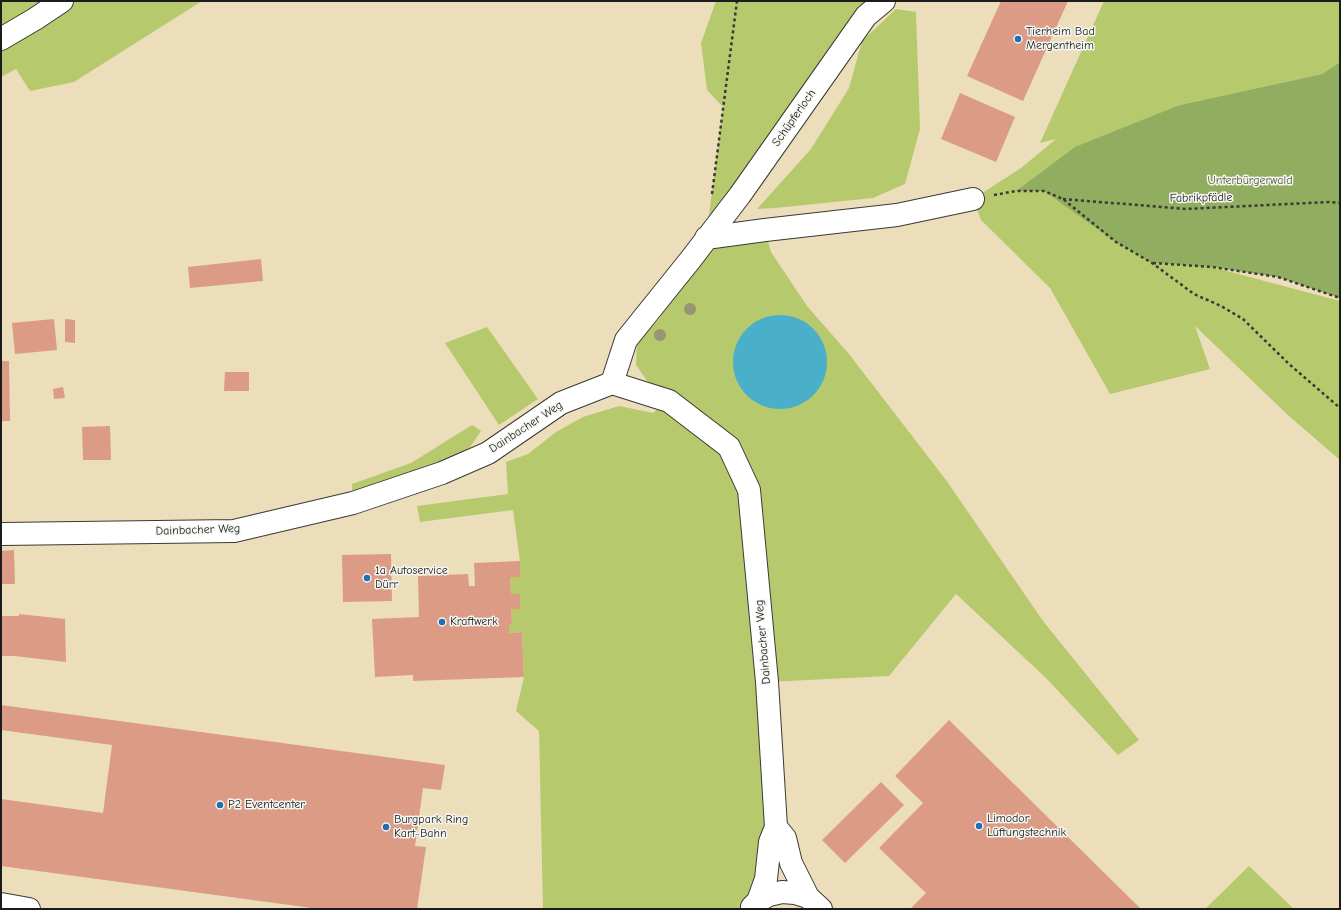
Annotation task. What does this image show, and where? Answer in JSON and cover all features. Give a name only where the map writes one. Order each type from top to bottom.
[{"type":"street","points":[[3,38],[62,1]]},
{"type":"street","name":"Schüpferloch","points":[[612,383],[626,340],[740,195],[866,16],[884,1]]},
{"type":"street","points":[[706,238],[897,216],[973,199]]},
{"type":"street","name":"Dainbacher Weg","points":[[1,534],[234,531],[353,503],[442,473],[488,453],[561,402],[612,383],[668,401],[728,447],[749,490],[767,682],[776,827],[770,842],[766,879],[754,905]]},
{"type":"street","name":"Dainbacher Weg","points":[[776,827],[785,838],[791,863],[814,903]]},
{"type":"street","points":[[754,905],[769,895],[782,892],[795,893],[814,903]]},
{"type":"street","points":[[1,904],[29,909]]},
{"type":"path","points":[[712,195],[737,1]]},
{"type":"path","points":[[973,199],[1016,191],[1044,191],[1063,199],[1116,242],[1152,263],[1194,294],[1221,306],[1243,319],[1289,364],[1340,408]]},
{"type":"path","name":"Fabrikpfädle","points":[[1063,199],[1186,209],[1329,202],[1340,203]]},
{"type":"path","points":[[1152,263],[1212,267],[1278,277],[1340,298]]},
{"type":"green space","points":[[1,1],[202,1],[74,82],[30,91],[16,69],[1,77]]},
{"type":"green space","points":[[716,1],[884,1],[707,238],[765,230],[771,252],[807,306],[849,354],[946,480],[1043,621],[1139,740],[1118,755],[1046,678],[956,594],[889,676],[767,682],[776,827],[750,909],[543,909],[539,731],[516,711],[524,677],[522,632],[509,633],[509,625],[512,624],[511,609],[520,609],[519,595],[511,594],[510,577],[520,577],[520,561],[513,510],[420,522],[417,506],[508,494],[506,462],[528,454],[556,432],[583,417],[619,406],[653,413],[668,401],[648,382],[636,365],[637,342],[660,318],[691,259],[706,238],[723,107],[707,90],[701,43]]},
{"type":"green space","points":[[1104,1],[1340,1],[1340,62],[1322,74],[1180,105],[1017,191],[1044,191],[1152,263],[1212,267],[1340,301],[1340,460],[1290,417],[1195,326],[1210,369],[1110,394],[1050,288],[981,220],[973,199],[1021,168],[1056,139],[1040,143]]},
{"type":"green space","points":[[896,9],[916,12],[920,129],[905,184],[873,198],[757,209],[811,149],[849,88],[862,41]]},
{"type":"green space","name":"Unterbürgerwald","points":[[1340,62],[1340,298],[1278,277],[1212,267],[1152,263],[1116,242],[1044,191],[1016,191],[1075,147],[1180,105],[1322,74]]},
{"type":"green space","points":[[487,327],[538,399],[499,425],[445,343]]},
{"type":"green space","points":[[472,425],[481,431],[470,447],[442,473],[353,503],[352,484],[411,463]]},
{"type":"green space","points":[[1249,866],[1294,909],[1205,909]]},
{"type":"water","points":[[780,315],[798,319],[813,329],[823,344],[827,362],[823,380],[813,395],[798,405],[780,409],[762,405],[747,395],[737,380],[733,362],[737,344],[747,329],[762,319]]},
{"type":"building","name":"Tierheim Bad Mergentheim","points":[[1001,1],[1068,1],[1023,101],[967,76]]},
{"type":"building","points":[[960,93],[1015,117],[996,162],[941,139]]},
{"type":"building","points":[[261,259],[263,281],[190,288],[188,267]]},
{"type":"building","points":[[54,319],[57,350],[15,354],[12,323]]},
{"type":"building","points":[[65,319],[75,320],[75,343],[65,342]]},
{"type":"building","points":[[1,361],[9,361],[10,421],[1,421]]},
{"type":"building","points":[[225,372],[249,372],[249,391],[224,391]]},
{"type":"building","points":[[63,387],[65,398],[54,399],[53,389]]},
{"type":"building","points":[[110,426],[111,460],[83,460],[82,427]]},
{"type":"building","points":[[14,550],[15,584],[1,584],[1,551]]},
{"type":"building","name":"1a Autoservice Dürr","points":[[391,554],[392,601],[343,602],[342,555]]},
{"type":"building","name":"Kraftwerk","points":[[520,561],[520,577],[510,577],[511,594],[520,594],[520,609],[511,609],[512,624],[509,625],[509,633],[522,632],[524,677],[413,681],[413,675],[375,677],[372,619],[419,617],[418,576],[468,574],[469,586],[475,586],[474,563]]},
{"type":"building","points":[[19,614],[65,619],[66,662],[1,656],[1,616],[19,616]]},
{"type":"building","points":[[1,705],[445,765],[441,790],[423,788],[415,846],[426,847],[417,909],[319,909],[1,866],[1,799],[103,813],[112,745],[1,730]]},
{"type":"building","name":"Limodor Lüftungstechnik","points":[[949,720],[1141,909],[910,909],[926,893],[879,848],[923,803],[895,776]]},
{"type":"building","points":[[881,782],[904,805],[845,863],[822,840]]},
{"type":"place","name":"Tierheim Bad Mergentheim","points":[[1018,39]]},
{"type":"place","name":"1a Autoservice Dürr","points":[[367,578]]},
{"type":"place","name":"Kraftwerk","points":[[442,622]]},
{"type":"place","name":"P2 Eventcenter","points":[[220,805]]},
{"type":"place","name":"Limodor Lüftungstechnik","points":[[979,826]]},
{"type":"place","name":"Burgpark Ring Kart-Bahn","points":[[386,827]]}]
